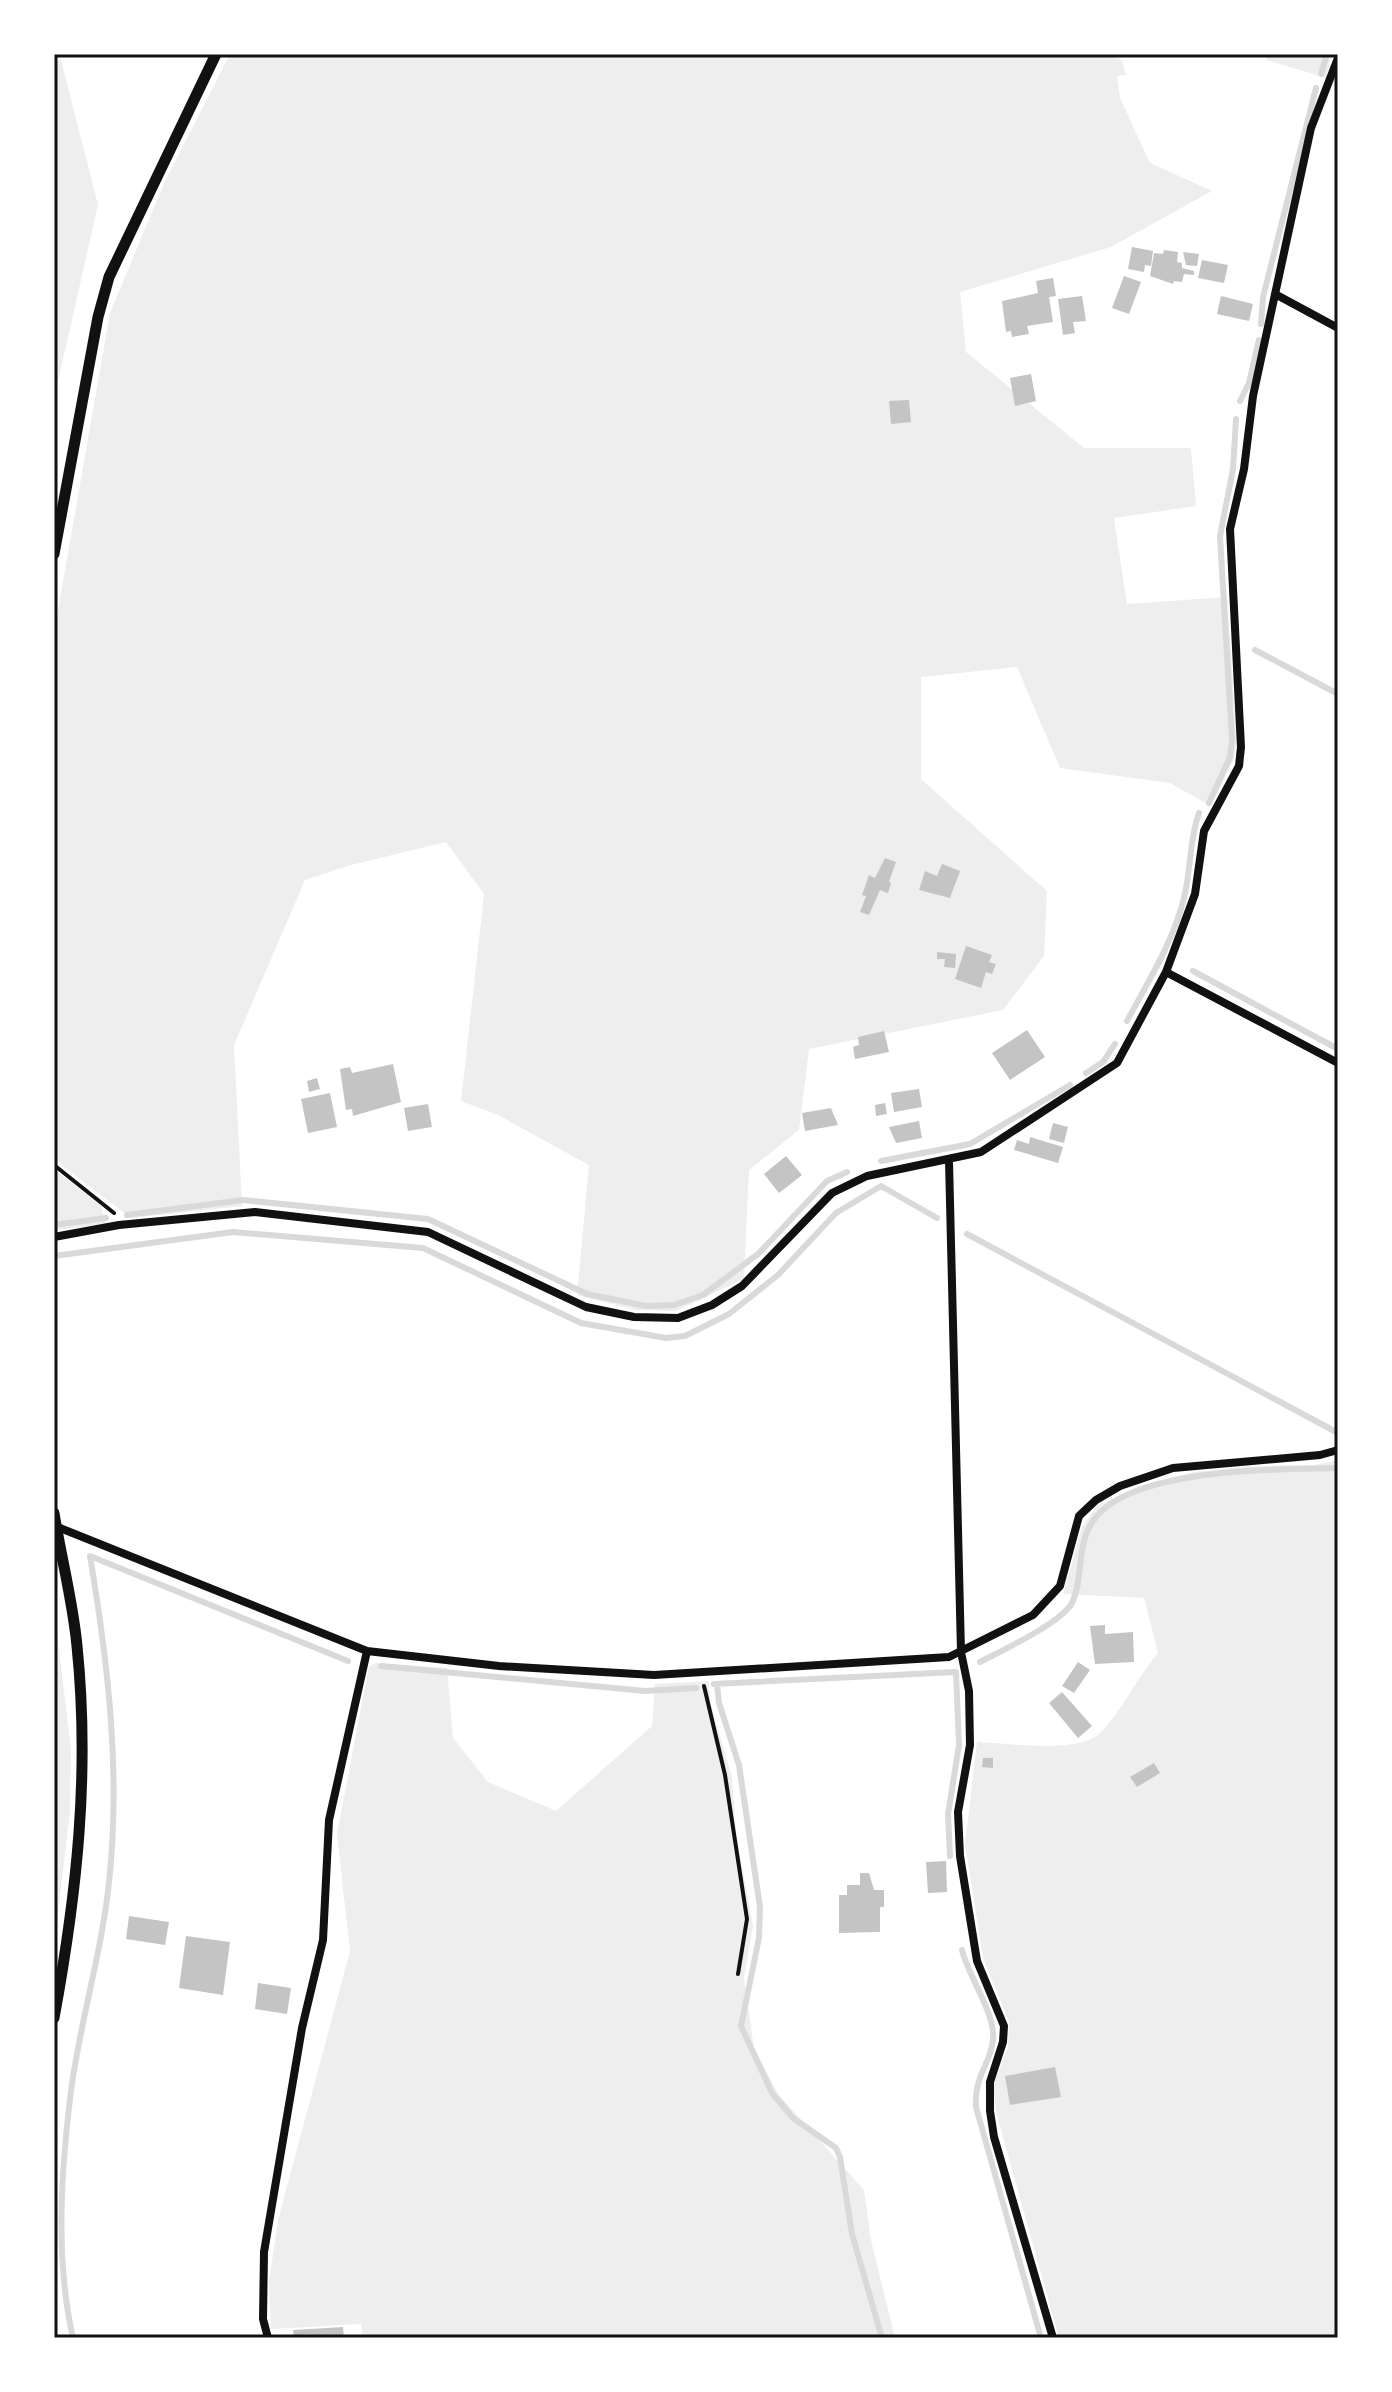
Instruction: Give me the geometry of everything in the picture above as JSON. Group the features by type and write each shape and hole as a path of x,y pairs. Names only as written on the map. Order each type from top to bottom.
{"street":[{"path":"54,554 98,317 109,277 216,54"},
{"path":"54,1237 119,1225 255,1212 428,1232 586,1307 634,1317 678,1318 712,1305 742,1286 832,1193 867,1176 981,1152 1117,1063 1166,972 1195,894 1204,831 1239,766 1241,747 1230,529 1275,294 1311,128 1338,58"},
{"path":"1275,294 1338,328"},
{"path":"1166,972 1338,1063"},
{"path":"949,1161 961,1652 969,1691 970,1745 958,1812 960,1856 977,1961 1004,2026 1003,2042 990,2082 994,2137 1053,2338"},
{"path":"55,1521 367,1651 499,1666 654,1675 949,1657 1033,1615 1060,1586 1079,1516 1096,1500 1120,1486 1173,1468 1320,1455 1338,1450"},
{"path":"54,2018 76,1878 83,1778 77,1645 55,1521"},
{"path":"268,2338 263,2319 264,2252 302,2028 323,1940 329,1820 367,1651"}],"path":[{"path":"54,1165 104,1202 119,1225"},
{"path":"703,1672 708,1714 725,1775 747,1919 743,1959 738,1974"}],"shaded area":[{"path":"230,54 1113,56 1122,60 1126,75 1117,76 1120,98 1150,163 1212,191 1111,247 960,292 966,352 1084,448 1191,448 1196,506 1114,518 1127,604 1227,597 1237,741 1233,761 1211,806 1170,783 1060,768 1017,667 921,677 921,779 1047,891 1044,956 1003,1010 809,1049 799,1130 749,1170 744,1279 676,1311 635,1310 577,1295 589,1165 498,1115 461,1101 484,894 446,842 347,866 305,880 234,1045 242,1206 131,1218 54,1159 54,633 110,313 165,181"},
{"path":"1266,54 1332,54 1326,78 1267,60"},
{"path":"61,60 98,205 54,399 54,61"},
{"path":"54,1169 101,1206 106,1224 54,1230"},
{"path":"1338,1460 1338,2338 1059,2338 996,2112 993,2086 1008,2046 1009,2022 983,1958 965,1844 977,1742 1058,1746 1088,1740 1106,1727 1158,1653 1144,1598 1063,1594 1082,1527 1097,1506 1146,1484 1194,1472 1250,1466 1315,1465"},
{"path":"54,1606 71,1750 70,1812 54,1946"},
{"path":"376,1663 447,1668 453,1738 488,1782 556,1811 652,1726 655,1684 709,1681 710,1702 732,1777 736,1834 753,1926 744,1978 754,2048 778,2094 864,2190 871,2240 895,2338 363,2338 361,2324 271,2329 269,2281 278,2220 350,1951 337,1834 369,1666"}],"building":[{"path":"1132,247 1153,251 1151,266 1145,265 1144,272 1128,269"},
{"path":"1164,250 1178,252 1177,262 1182,263 1182,268 1194,271 1194,275 1184,274 1182,282 1174,281 1173,284 1150,276 1154,253 1163,254"},
{"path":"1183,252 1199,254 1197,266 1186,265"},
{"path":"1202,260 1228,265 1224,283 1198,278"},
{"path":"1124,276 1141,282 1129,314 1112,308"},
{"path":"1053,278 1056,296 1049,297 1053,322 1027,326 1029,334 1012,337 1011,331 1006,332 1002,301 1038,293 1036,281"},
{"path":"1082,296 1086,321 1073,322 1075,333 1063,335 1058,299"},
{"path":"1221,296 1253,304 1249,321 1217,314"},
{"path":"1031,374 1036,401 1015,406 1010,378"},
{"path":"909,400 911,422 891,424 889,401"},
{"path":"885,858 896,862 888,893 880,890 869,915 860,912 869,875 875,878"},
{"path":"942,864 960,871 950,898 919,890 925,871 937,876"},
{"path":"966,946 992,955 989,962 996,964 992,974 986,972 981,988 955,979"},
{"path":"937,952 956,954 955,968 944,967 945,959 937,959"},
{"path":"1027,1030 1045,1057 1010,1080 992,1053"},
{"path":"884,1031 889,1052 855,1059 853,1047 859,1045 858,1037"},
{"path":"393,1064 401,1102 353,1116 352,1109 346,1110 340,1069 350,1067 352,1073"},
{"path":"317,1078 320,1089 309,1092 307,1081"},
{"path":"919,1089 922,1107 894,1112 891,1093"},
{"path":"330,1093 337,1127 308,1133 301,1099"},
{"path":"885,1103 887,1114 876,1116 875,1105"},
{"path":"428,1104 432,1127 408,1131 404,1108"},
{"path":"831,1108 838,1125 805,1131 802,1113"},
{"path":"919,1121 922,1138 896,1143 889,1127"},
{"path":"1053,1123 1068,1127 1064,1143 1049,1139"},
{"path":"1030,1137 1063,1147 1058,1163 1014,1150 1017,1140 1029,1144"},
{"path":"786,1156 802,1175 779,1193 764,1174"},
{"path":"1105,1625 1105,1634 1133,1632 1134,1662 1095,1664 1090,1626"},
{"path":"1078,1662 1090,1670 1074,1693 1062,1686"},
{"path":"1062,1692 1092,1726 1078,1738 1049,1703"},
{"path":"983,1758 993,1758 993,1768 982,1767"},
{"path":"1154,1763 1160,1773 1137,1787 1130,1777"},
{"path":"946,1861 947,1892 928,1893 926,1862"},
{"path":"860,1873 869,1873 874,1890 884,1890 880,1932 839,1933 839,1895 847,1895 847,1885 860,1885"},
{"path":"129,1916 169,1922 165,1945 126,1939"},
{"path":"186,1936 230,1942 223,1995 179,1988"},
{"path":"258,1983 291,1988 287,2014 255,2009"},
{"path":"1055,2067 1061,2097 1010,2105 1005,2076"},
{"path":"343,2327 344,2338 294,2338 293,2330"}],"waterway":[{"path":"1321,74 1327,54"},
{"path":"1261,324 1263,297 1316,88"},
{"path":"1240,401 1249,383 1259,340"},
{"path":"1209,803 1230,757 1232,740 1220,536 1233,469 1236,419"},
{"path":"1255,650 1338,694"},
{"path":"1127,1021 1159,961 1179,914 1199,813"},
{"path":"1193,971 1338,1049"},
{"path":"1086,1073 1103,1062 1115,1044"},
{"path":"881,1161 970,1144 1070,1085"},
{"path":"127,1215 243,1200 428,1219 587,1294 646,1306 674,1305 703,1295 758,1254 827,1181 847,1172"},
{"path":"54,1256 233,1232 423,1248 581,1323 666,1338 685,1336 729,1314 778,1275 836,1213 881,1186 937,1218"},
{"path":"54,1225 106,1218"},
{"path":"967,1234 1338,1433"},
{"path":"980,1662 1030,1636 1066,1611 1078,1584 1086,1535 1107,1506 1134,1492 1204,1475 1338,1468"},
{"path":"90,1556 348,1661"},
{"path":"73,2338 62,2246 65,2152 75,2065 106,1908 114,1800 107,1677 90,1556"},
{"path":"381,1666 645,1691 696,1688"},
{"path":"714,1684 956,1672 959,1745 948,1814 950,1856"},
{"path":"717,1684 719,1703 739,1765 760,1907 759,1938 741,2026 772,2093 793,2118 836,2148 852,2234 882,2338"},
{"path":"962,1950 993,2030 991,2049 977,2087 976,2107 1041,2338"}]}
